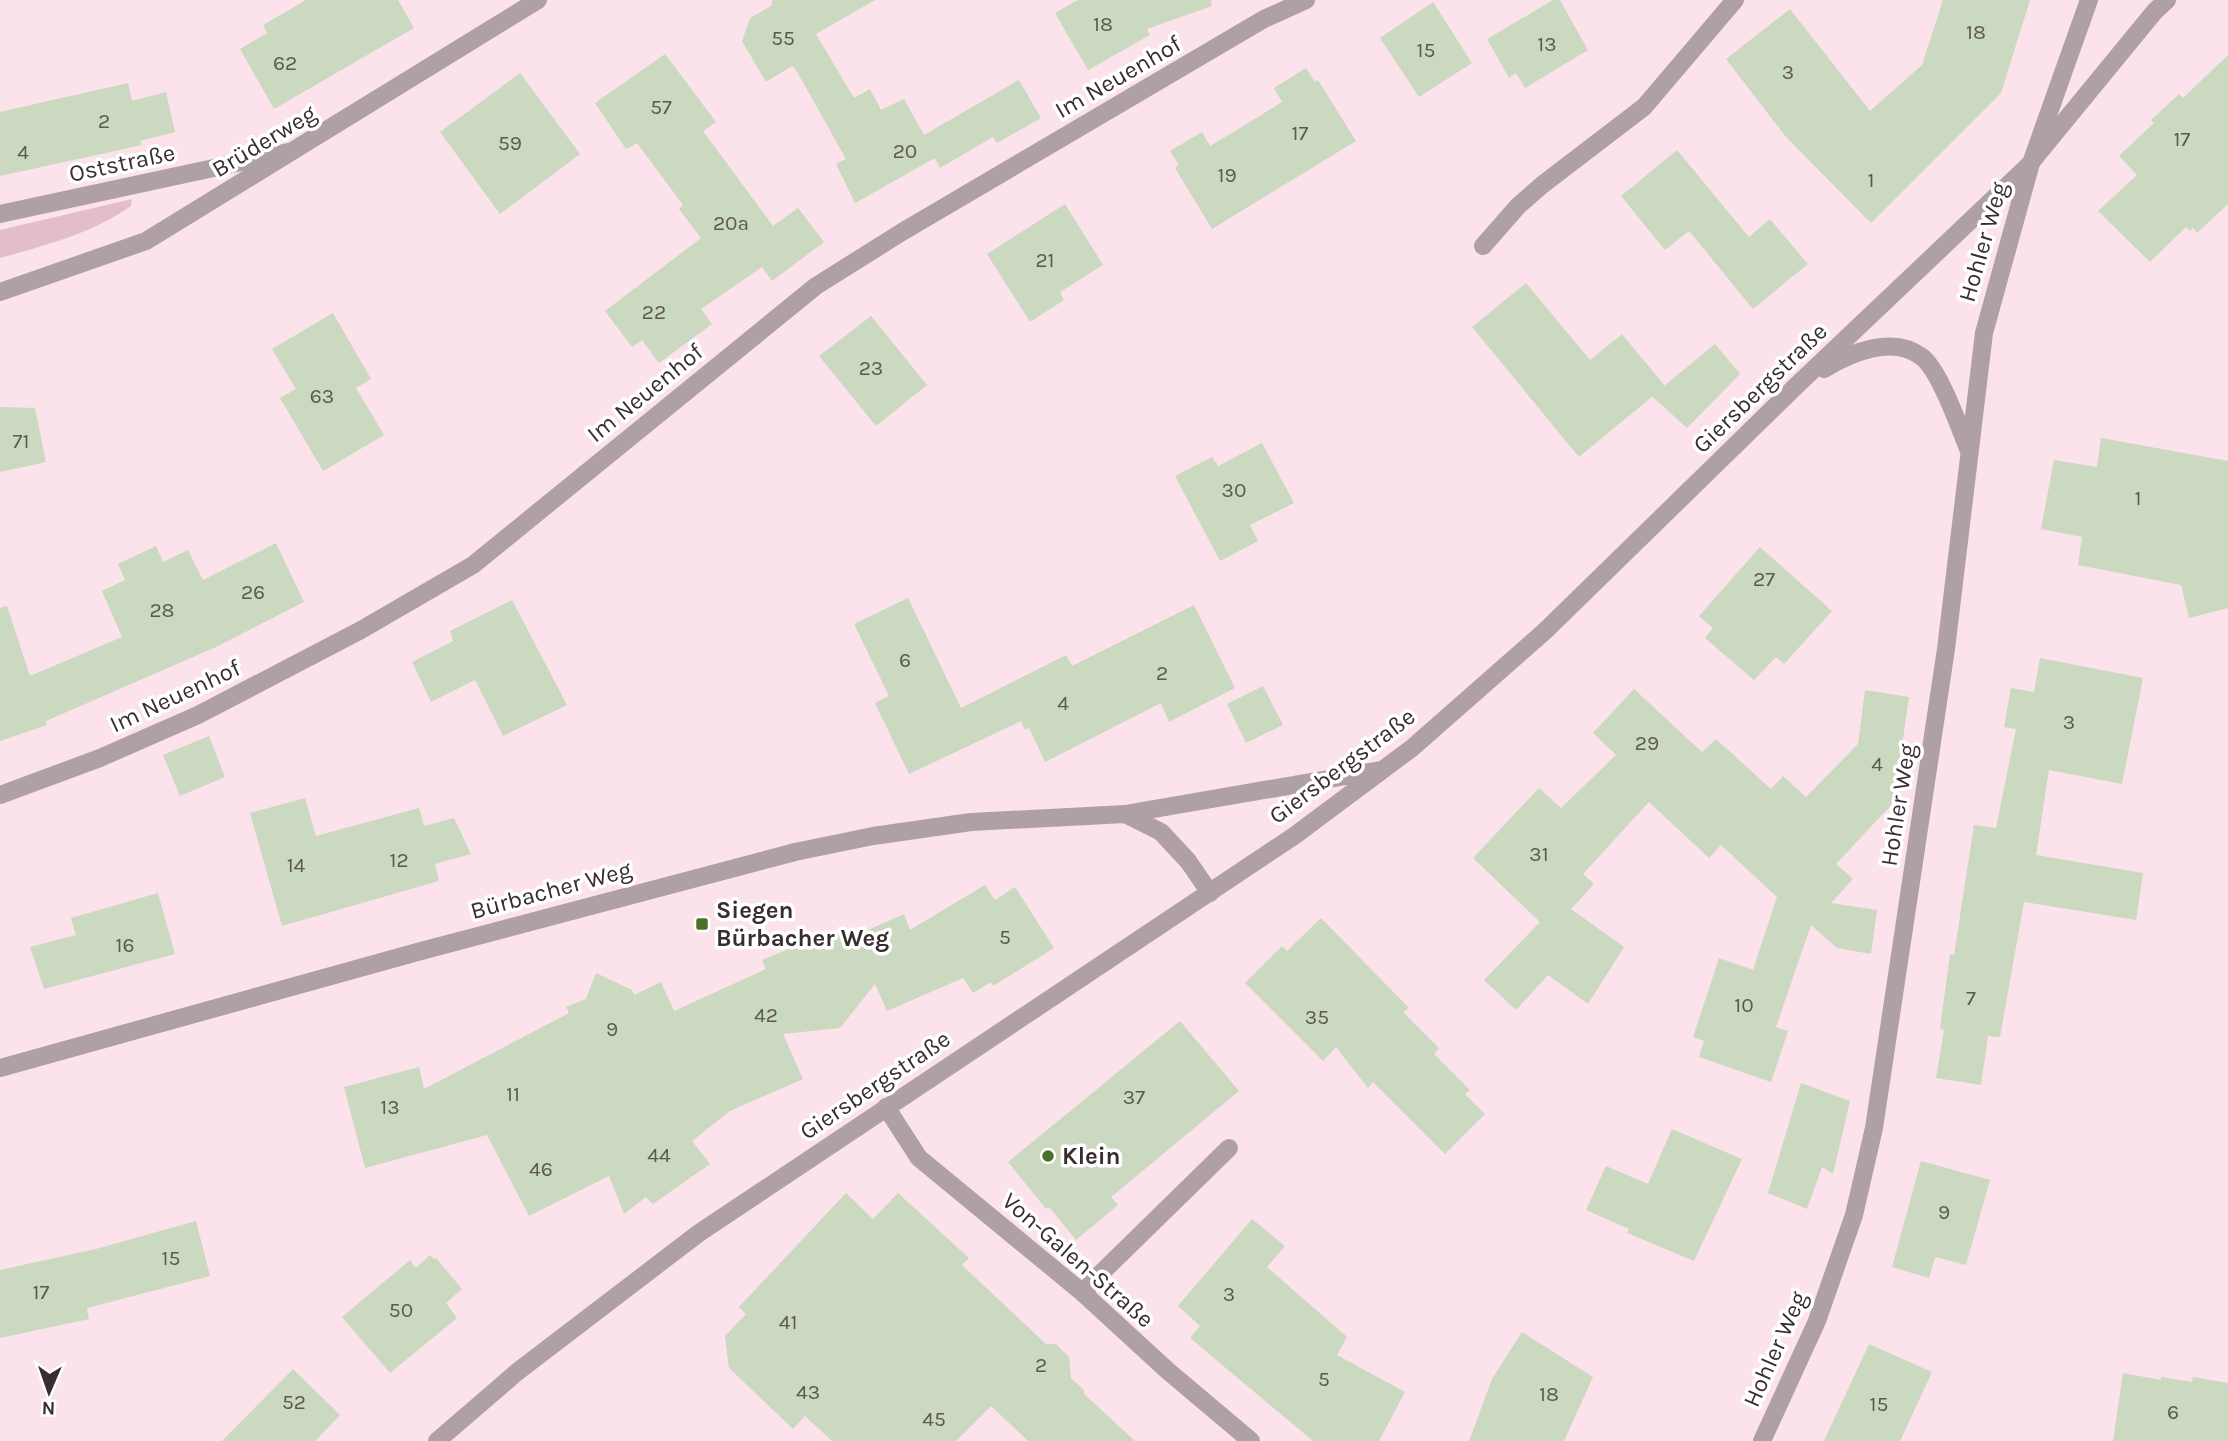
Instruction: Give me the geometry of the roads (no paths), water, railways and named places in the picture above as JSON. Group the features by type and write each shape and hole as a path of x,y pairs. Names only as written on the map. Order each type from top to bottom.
{"street":[{"name":"Brüderweg","path":"0,292 146,241 538,0"},
{"name":"Im Neuenhof","path":"0,795 100,758 198,715 361,629 473,565 816,286 902,232 1264,19 1306,0"},
{"path":"1483,246 1518,206 1542,185 1644,107 1735,0"},
{"name":"Hohler Weg","path":"1762,1441 1817,1321 1854,1215 1874,1128 1946,649 1984,333 2031,163 2089,0"},
{"name":"Giersbergstraße","path":"437,1441 517,1372 678,1248 1294,836 1384,769 1545,631 1794,387 2031,163 2155,11 2167,0"},
{"name":"Oststraße","path":"0,214 295,151"},
{"path":"1794,387 1839,360 1868,349 1891,346 1909,350 1924,359 1943,389 1970,454"},
{"name":"Bürbacher Weg","path":"0,1068 421,951 795,852 873,836 971,822 1125,814 1384,769"},
{"name":"Bürbacher Weg","path":"1125,814 1161,832 1188,861 1210,892"},
{"name":"Von-Galen-Straße","path":"886,1107 919,1158 1083,1293 1168,1371 1251,1441"},
{"path":"1083,1293 1230,1148"}],"place":[{"name":"Siegen Bürbacher Weg","path":"702,924"},
{"name":"Klein","path":"1048,1156"}]}
